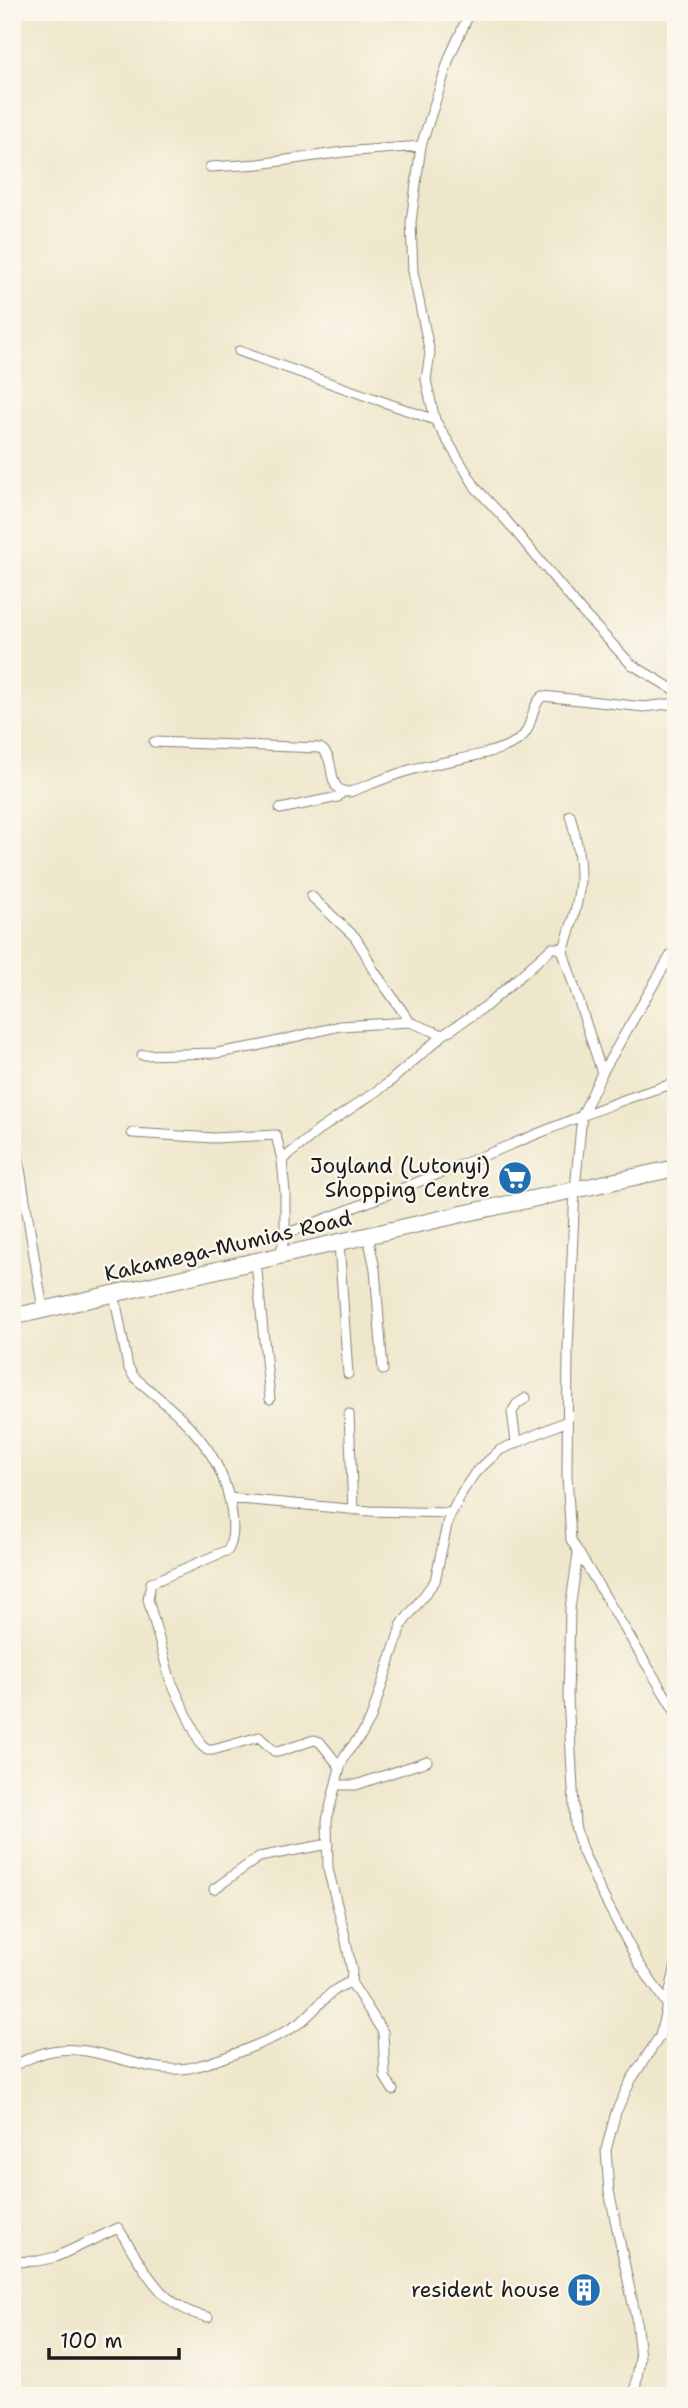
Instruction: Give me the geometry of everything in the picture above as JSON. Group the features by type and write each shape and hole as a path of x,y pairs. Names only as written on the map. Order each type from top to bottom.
{"highway":[{"name":"Kakamega-Mumias Road","path":"12,1317 676,1168"}],"street":[{"path":"470,12 450,56 421,146 411,222 413,272 430,353 426,380 435,420 476,488 583,613 631,664 676,691"},
{"path":"210,167 421,146"},
{"path":"239,351 435,420"},
{"path":"155,742 320,748 327,752 330,758 334,784 342,792 351,792 419,767 509,745 526,734 536,704 543,696 644,707 676,703"},
{"path":"280,809 338,797 342,792"},
{"path":"563,952 578,900 582,874 580,849 570,815"},
{"path":"311,896 355,937 372,968 410,1022"},
{"path":"676,946 602,1073 582,1115 575,1189 567,1421 569,1531 578,1554 676,1713"},
{"path":"282,1160 320,1129 387,1084 443,1035 486,1006 547,950 559,948 563,952 602,1073"},
{"path":"142,1055 217,1054 340,1026 410,1022 443,1035"},
{"path":"285,1234 582,1115 676,1083"},
{"path":"12,1120 43,1310"},
{"path":"132,1133 214,1138 276,1135 285,1192 285,1234 280,1257"},
{"path":"368,1236 376,1279 383,1370"},
{"path":"339,1243 348,1374"},
{"path":"256,1262 270,1399"},
{"path":"114,1293 128,1367 134,1377 196,1431 217,1462 229,1498 233,1529 232,1543 228,1550 161,1578 151,1583 149,1588 148,1599 170,1679 201,1745 213,1751 257,1736 274,1751 282,1752 314,1740 320,1742 340,1767"},
{"path":"516,1442 512,1412 517,1404 526,1398"},
{"path":"349,1414 353,1510"},
{"path":"393,2090 385,2077 383,2032 351,1982 347,1946 328,1869 327,1820 340,1767 371,1718 402,1624 435,1581 451,1513 475,1473 500,1450 567,1421"},
{"path":"229,1498 353,1510 451,1513"},
{"path":"578,1554 570,1609 568,1697 575,1826 582,1850 600,1890 638,1962 668,2006"},
{"path":"337,1785 356,1785 427,1761"},
{"path":"214,1889 259,1857 328,1844"},
{"path":"634,2396 640,2358 636,2318 611,2202 606,2150 615,2112 631,2080 660,2036 676,1965"},
{"path":"12,2066 60,2050 97,2054 166,2068 186,2068 207,2063 282,2034 301,2022 337,1987 351,1982"},
{"path":"12,2262 56,2257 118,2228 158,2290 172,2302 196,2315 208,2317"}],"place":[{"name":"Joyland (Lutonyi) Shopping Centre","path":"515,1178"},
{"name":"resident house","path":"584,2290"}]}
